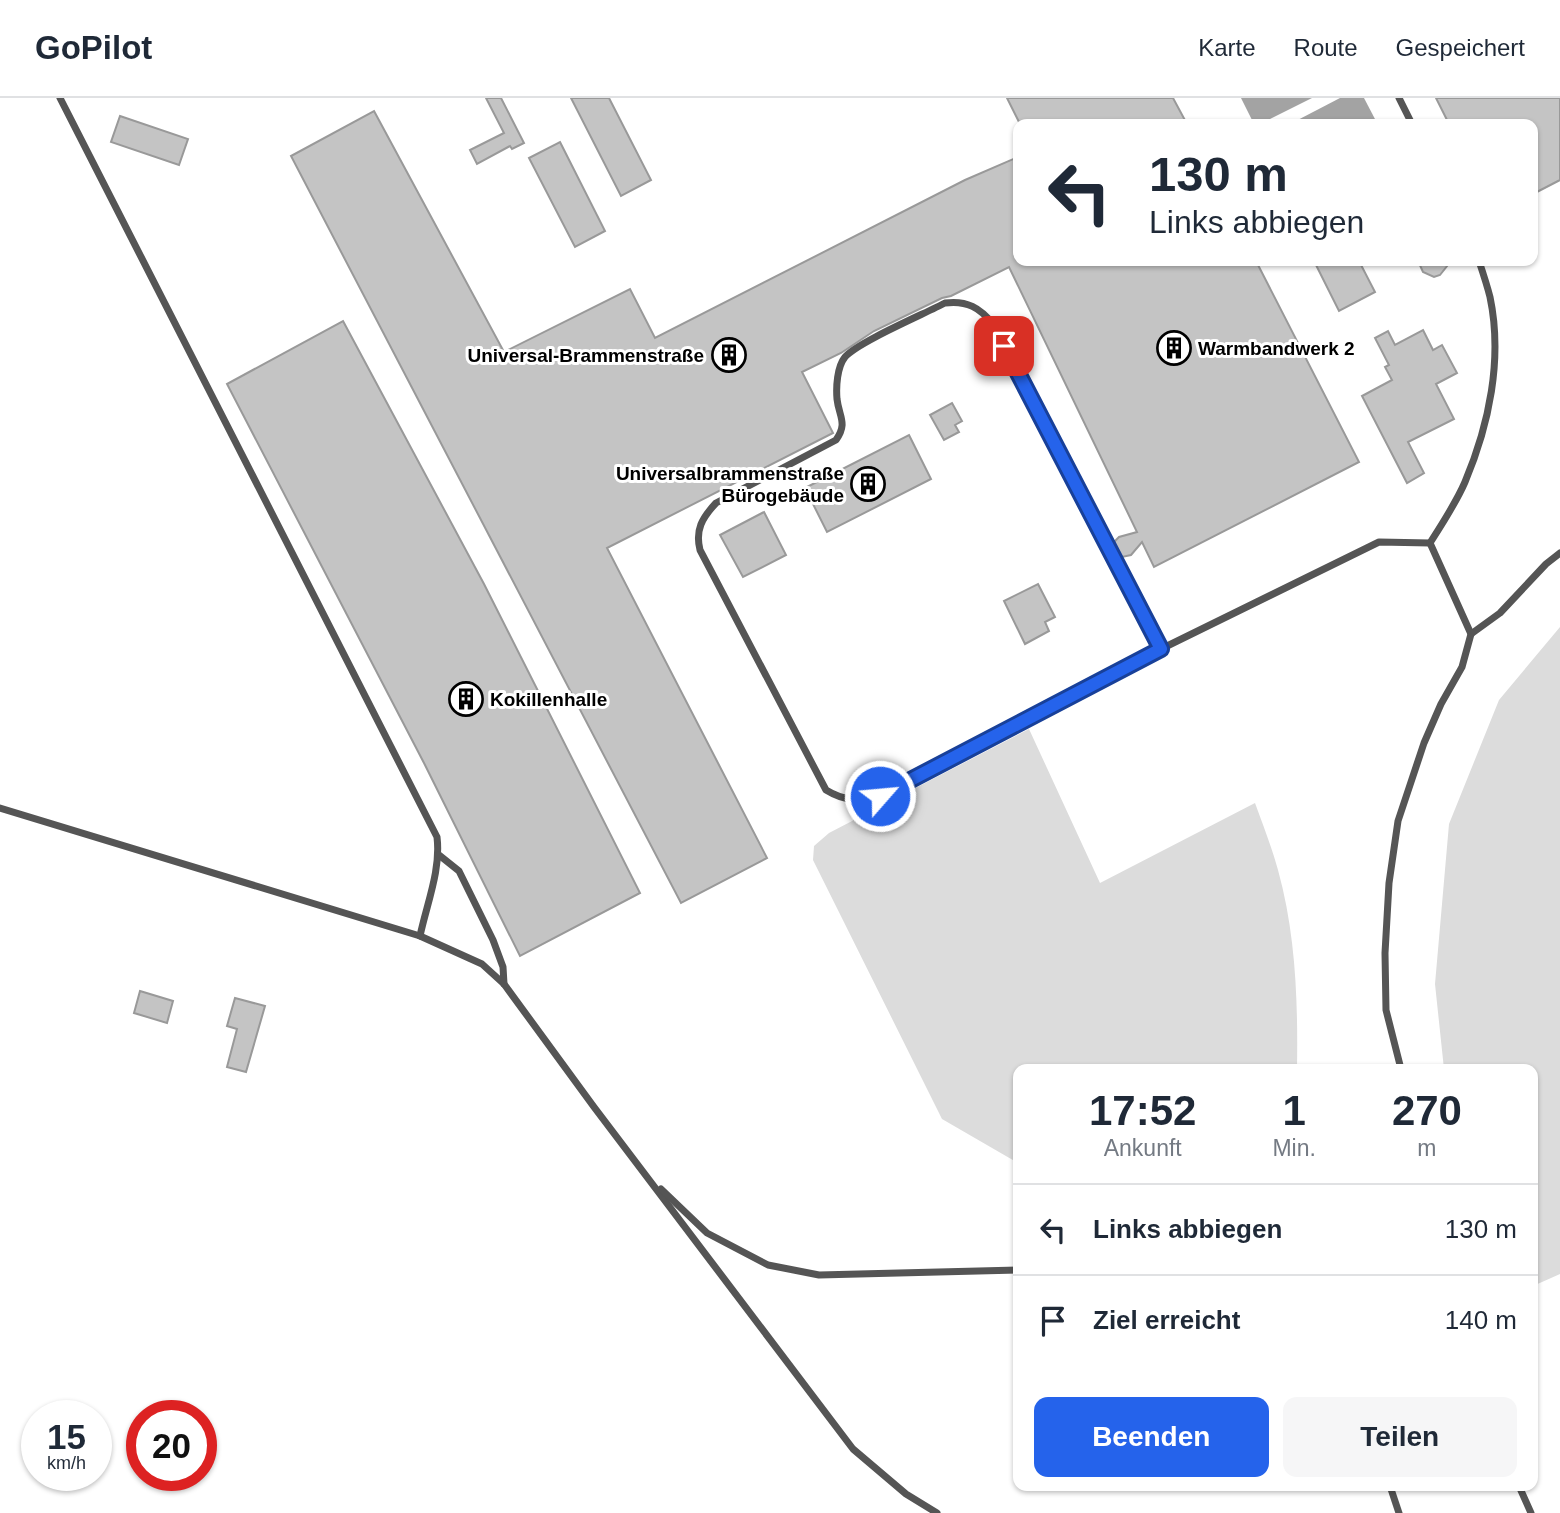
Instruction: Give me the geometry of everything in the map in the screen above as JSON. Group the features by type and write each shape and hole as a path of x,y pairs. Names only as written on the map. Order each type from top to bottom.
{"lane":[{"path":"60,98 437,837 439,855 420,936"},
{"path":"1399,98 1410,119"},
{"path":"1430,543 1465,484 1485,421 1493,380 1494,338 1490,298 1480,266"},
{"path":"1161,649 993,324 982,311 958,301 946,303 868,342 843,359 838,375 837,401 842,416 842,431 836,440 716,503 704,515 699,526 697,538 700,550 826,790 848,800 866,800 880,796 1161,649 1379,542 1430,543"},
{"path":"1430,543 1471,634"},
{"path":"1400,1064 1387,1010 1385,918 1398,821 1414,769 1441,704 1462,667 1471,634 1500,613 1546,564 1560,553"},
{"path":"0,808 420,936 482,964 504,984 853,1449 906,1494 937,1513"},
{"path":"439,855 459,872 493,940 503,967 504,984"},
{"path":"643,1172 707,1233 768,1265 819,1275 1013,1270"},
{"path":"1392,1491 1399,1513"},
{"path":"1521,1491 1531,1513"}],"shaded area":[{"path":"1241,98 1312,98 1270,119 1252,119"},
{"path":"1340,98 1364,98 1375,119 1300,119"},
{"path":"1560,627 1560,1274 1538,1284 1538,1064 1443,1064 1435,984 1449,824 1499,700"},
{"path":"1029,729 1100,883 1255,803 1276,862 1289,919 1296,994 1297,1064 1013,1064 1013,1160 942,1119 813,860 814,846 829,833"}],"building":[{"path":"486,98 501,98 524,143 512,149 510,146 477,164 470,150 504,133"},
{"path":"571,98 609,98 651,180 621,196"},
{"path":"1007,98 1173,98 1184,119 1018,119"},
{"path":"1436,98 1560,98 1560,180 1538,191 1538,119 1446,119"},
{"path":"374,111 504,352 630,289 655,338 965,180 1013,159 1013,266 1259,266 1359,462 1154,567 1142,542 1131,555 1122,557 1114,545 1115,541 1119,537 1137,532 1009,267 874,331 841,353 802,372 833,433 607,548 767,858 681,903 291,156"},
{"path":"120,116 188,139 179,165 111,142"},
{"path":"560,142 605,231 575,247 529,158"},
{"path":"1316,266 1362,266 1375,292 1339,311"},
{"path":"1420,266 1447,266 1440,275 1434,277 1423,272"},
{"name":"Kokillenhalle","path":"343,321 484,584 640,893 520,956 424,763 227,384"},
{"path":"1423,330 1433,350 1442,345 1457,373 1436,384 1454,419 1408,442 1424,473 1407,483 1362,396 1392,380 1385,367 1389,365 1375,338 1388,331 1395,345"},
{"path":"952,403 962,421 955,425 959,432 944,440 930,415"},
{"name":"Universalbrammenstraße Bürogebäude","path":"909,435 931,479 827,532 805,488"},
{"path":"764,512 786,555 743,577 720,535"},
{"path":"1038,584 1055,617 1045,622 1049,631 1025,644 1004,601"},
{"path":"140,991 173,1001 167,1023 134,1013"},
{"path":"235,998 265,1006 246,1072 227,1067 237,1029 227,1026"}],"place":[{"name":"Warmbandwerk 2","path":"1174,348"},
{"name":"Universal-Brammenstraße","path":"729,355"},
{"name":"Universalbrammenstraße Bürogebäude","path":"868,484"},
{"name":"Kokillenhalle","path":"466,699"}],"route":[{"path":"880,796 1161,649 1004,346"}]}
